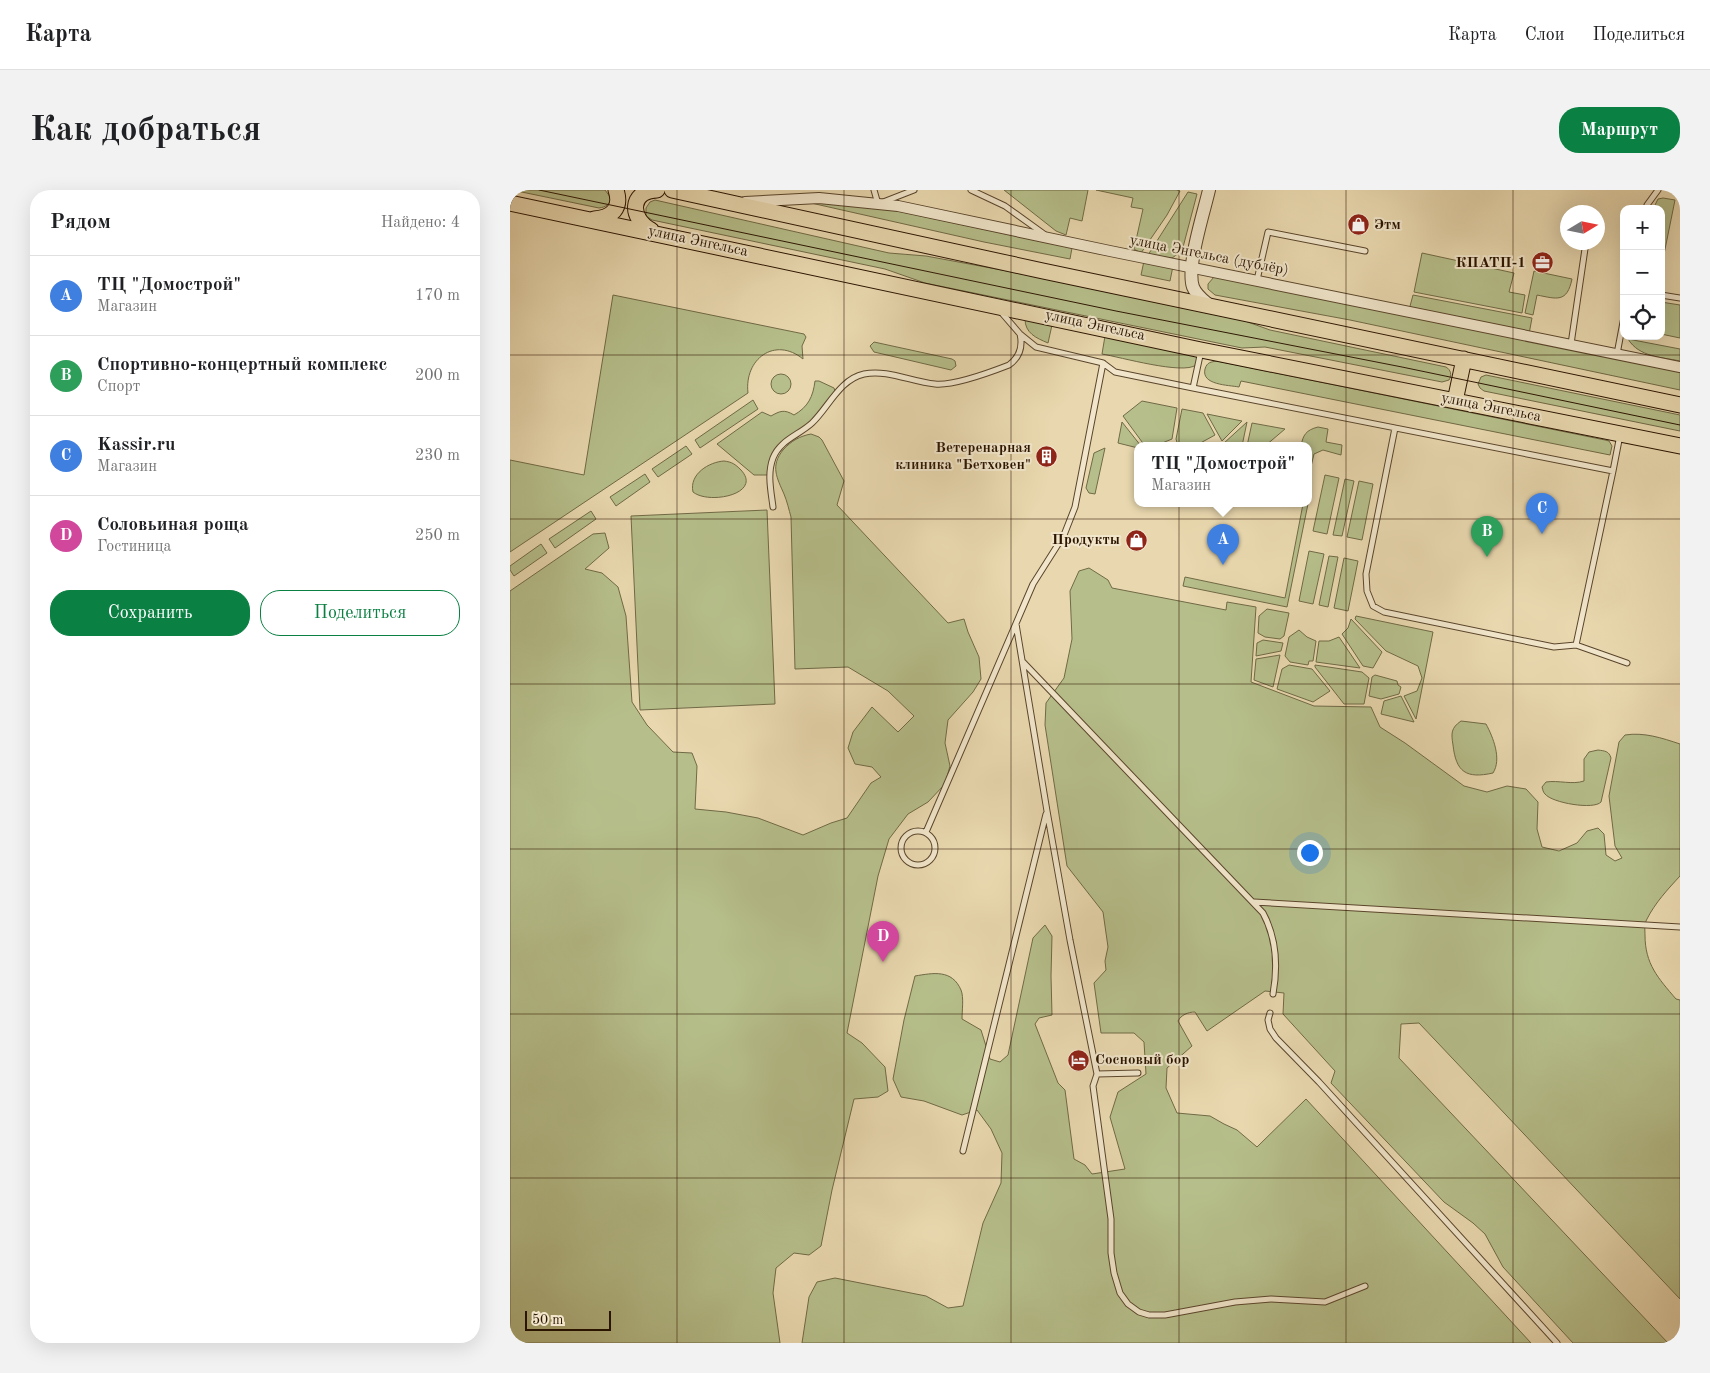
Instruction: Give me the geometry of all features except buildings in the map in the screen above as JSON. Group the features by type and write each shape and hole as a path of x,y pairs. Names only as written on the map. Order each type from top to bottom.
{"main road":[{"path":"580,218 608,217 614,212 618,204 616,190"},
{"path":"657,190 643,194 638,199 637,219 642,225 651,230 670,236"},
{"path":"663,190 729,202 1034,269 1680,405"},
{"name":"улица Энгельса","path":"510,203 1201,350 1680,446"},
{"path":"1455,401 1464,359"}],"street":[{"path":"1208,305 1193,288 1191,267 1209,190"},
{"name":"улица Энгельса (дублёр)","path":"729,202 819,198 898,206 1680,367"}],"lane":[{"path":"874,190 878,204 914,190"},
{"path":"971,190 1005,206 1051,239"},
{"path":"1647,205 1658,190"},
{"path":"1256,280 1268,232 1365,250"},
{"path":"1571,344 1585,250"},
{"path":"1665,296 1680,298"},
{"path":"993,305 1028,342 1045,350 1103,363 1115,372 1613,470"},
{"path":"772,507 769,475 777,450 782,444 812,424 845,385 856,376 875,373 935,384 952,383 1009,365 1015,361 1022,348 1020,334"},
{"path":"1617,354 1620,338"},
{"path":"1193,388 1201,350"},
{"path":"926,832 1033,584 1064,534 1075,507 1103,363"},
{"path":"1395,428 1366,574 1367,591 1373,606 1384,612 1554,647 1576,645 1627,663"},
{"path":"1576,645 1620,434"},
{"path":"1016,624 1070,940 1098,1074 1093,1086 1111,1218 1111,1253 1120,1293 1128,1304 1139,1312 1150,1315 1165,1315 1234,1302 1271,1299 1325,1302 1365,1286"},
{"path":"1023,662 1263,913 1273,936 1276,960 1273,994"},
{"path":"963,1151 1047,811"},
{"path":"916,830 926,832 932,837 936,845 935,854 929,862 914,865 907,861 902,853 903,839 909,833 916,830"},
{"path":"1254,902 1680,927"},
{"path":"1270,1013 1268,1020 1276,1038 1557,1343"},
{"path":"1098,1074 1138,1072"}],"green space":[{"path":"512,190 605,190 611,198 607,205 599,208"},
{"path":"1004,190 1088,190 1082,221 1070,218 1066,235 1056,231"},
{"path":"1096,190 1180,191 1167,215 1141,253 1134,249 1143,209 1131,207 1133,198"},
{"path":"1188,192 1197,194 1182,251 1172,258 1148,255"},
{"path":"1658,199 1675,200 1665,249 1665,205 1655,205"},
{"path":"655,200 889,253 926,256 1007,271 1245,321 1270,330 1446,367 1450,371 1451,376 1449,380 1442,382 1265,347 1242,348 925,283 885,269 652,220 646,216 646,208 650,202"},
{"path":"833,202 884,208 1072,248 1070,259 984,242 811,203"},
{"path":"1422,253 1514,273 1509,292 1525,295 1522,313 1414,292"},
{"path":"1144,261 1173,266 1170,281 1141,275"},
{"path":"1534,271 1572,279 1567,292 1560,298 1537,295 1533,315 1525,313"},
{"path":"1214,277 1680,369 1680,390 1350,320 1215,295 1208,289 1208,284"},
{"path":"613,295 804,334 806,337 802,346 803,359 792,352 782,350 772,351 764,355 756,361 751,370 748,381 748,393 510,552 510,460 584,475"},
{"path":"1413,295 1532,318 1529,334 1409,310"},
{"path":"1665,303 1680,305 1680,338 1665,335"},
{"path":"1025,319 1052,325 1048,343 1035,337 1029,331 1025,324"},
{"path":"1105,336 1195,355 1197,358 1196,365 1189,368 1165,367 1102,354"},
{"path":"1629,340 1680,349 1680,361 1644,353"},
{"path":"874,342 952,359 955,361 956,366 951,370 874,352 870,346"},
{"path":"1217,361 1605,440 1609,441 1612,446 1610,455 1241,381 1239,387 1222,385 1211,381 1205,374 1208,364"},
{"path":"781,374 788,377 791,384 788,391 781,394 774,391 771,384 774,377"},
{"path":"1486,375 1680,415 1680,431 1484,391 1478,384 1481,377"},
{"path":"815,381 834,388 836,394 820,415 777,450 769,475 754,475 717,444 762,412 771,416 782,411 794,415 799,412 809,401"},
{"path":"753,400 758,409 700,448 695,440"},
{"path":"1142,401 1177,408 1172,439 1165,442 1142,442 1123,416"},
{"path":"1182,409 1203,413 1215,435 1202,442 1177,442"},
{"path":"1207,414 1242,421 1222,441"},
{"path":"1122,422 1138,442 1134,442 1134,447 1118,443"},
{"path":"1247,422 1243,442 1225,442"},
{"path":"1252,423 1285,429 1270,442 1248,442"},
{"path":"1318,427 1328,429 1326,442 1342,445 1341,455 1323,450 1314,454 1312,462 1312,442 1302,442 1306,433"},
{"path":"811,434 822,440 844,481 837,505 948,623 964,619 979,657 981,679 973,692 948,720 945,743 950,766 945,784 928,802 908,814 889,839 878,876 847,1033 862,1043 885,1067 888,1091 878,1097 854,1099 832,1190 821,1246 809,1255 794,1253 776,1268 773,1293 780,1343 510,1343 510,591 593,534 605,533 609,548 585,569 602,573 618,587 626,616 632,702 647,725 673,752 692,753 697,766 695,809 758,818 803,835 847,818 871,783 881,777 872,767 855,764 848,748 853,732 872,707 898,732 914,716 888,691 848,667 795,669 791,517 777,477 776,467 779,456 786,447 796,439"},
{"path":"686,446 692,454 658,477 652,469"},
{"path":"1105,448 1095,494 1089,493 1086,488 1094,453"},
{"path":"724,461 737,466 746,478 745,485 740,491 721,497 701,496 693,492 694,480 701,470 712,464"},
{"path":"645,474 650,482 616,506 610,497"},
{"path":"1325,475 1339,478 1327,534 1313,531"},
{"path":"1345,479 1354,481 1342,536 1333,535"},
{"path":"1359,481 1373,484 1362,540 1347,537"},
{"path":"1302,507 1307,507 1287,607 1183,586 1185,577 1285,598"},
{"path":"767,510 775,704 640,710 631,516"},
{"path":"591,511 596,519 555,548 549,539"},
{"path":"541,544 547,553 514,576 510,566"},
{"path":"1309,551 1324,554 1313,604 1299,601"},
{"path":"1329,556 1338,557 1328,607 1319,605"},
{"path":"1344,558 1358,561 1348,611 1334,608"},
{"path":"1089,568 1108,580 1112,588 1226,610 1227,602 1256,607 1251,682 1314,706 1371,707 1380,727 1464,786 1487,792 1507,786 1526,789 1538,802 1537,829 1542,847 1559,851 1577,843 1587,831 1598,828 1604,834 1606,855 1615,861 1622,858 1615,846 1609,796 1619,742 1625,735 1639,734 1680,744 1680,876 1654,907 1646,921 1645,929 1647,954 1650,962 1664,984 1676,999 1680,1000 1680,1299 1419,1023 1401,1024 1399,1058 1668,1343 1573,1343 1503,1267 1485,1234 1444,1202 1331,1083 1335,1071 1283,1014 1284,993 1265,991 1207,1031 1195,1012 1185,1014 1179,1019 1178,1021 1192,1046 1167,1068 1166,1088 1177,1113 1210,1116 1237,1130 1257,1147 1306,1099 1531,1343 802,1343 809,1297 817,1282 835,1278 926,1296 948,1308 963,1306 983,1223 1001,1183 1002,1153 991,1129 977,1110 962,1115 924,1101 901,1097 893,1079 904,1020 915,976 941,974 953,979 957,983 963,1000 962,1019 981,1030 990,1059 1000,1062 1008,1055 1033,938 1045,925 1052,936 1052,1015 1039,1018 1035,1024 1058,1083 1065,1090 1074,1159 1085,1165 1092,1174 1125,1169 1110,1117 1118,1092 1146,1074 1144,1042 1134,1033 1101,1033 1094,983 1106,970 1105,961 1108,947 1103,912 1067,866 1045,725 1046,703 1064,678 1072,639 1070,591 1079,571"},
{"path":"1267,609 1289,613 1284,636 1280,639 1265,637 1258,633 1259,616"},
{"path":"1356,616 1433,632 1416,719 1404,696 1417,691 1422,678 1418,666 1386,651 1355,619"},
{"path":"1351,619 1382,652 1373,668 1363,666 1342,634 1348,628"},
{"path":"1299,630 1307,637 1316,641 1313,661 1309,661 1308,665 1290,662 1285,656 1289,637"},
{"path":"1339,637 1360,668 1316,662 1319,641 1329,641"},
{"path":"1263,640 1283,643 1281,651 1256,656 1257,643"},
{"path":"1280,655 1273,687 1254,680 1256,659"},
{"path":"1289,665 1312,669 1330,691 1313,702 1277,689 1282,669"},
{"path":"1315,665 1362,672 1369,678 1364,704 1344,704"},
{"path":"1375,675 1397,681 1401,687 1399,694 1381,699 1369,696 1372,677"},
{"path":"1401,696 1414,722 1381,714 1384,701"},
{"path":"1461,721 1486,724 1494,742 1497,755 1496,767 1493,773 1484,775 1469,774 1460,767 1454,754 1452,734 1455,726"},
{"path":"1605,751 1611,758 1601,802 1590,805 1564,803 1544,793 1542,787 1546,782 1575,783 1584,781 1584,759 1589,752"}],"tram line":[{"path":"539,190 1116,311 1402,367 1680,425"}],"place":[{"name":"Этм","path":"1358,225"},
{"name":"КПАТП-1","path":"1542,263"},
{"name":"Ветеренарная клиника \"Бетховен\"","path":"1047,457"},
{"name":"Kassir.ru","path":"1542,534"},
{"name":"Продукты","path":"1136,540"},
{"name":"Спортивно-концертный комплекс","path":"1487,557"},
{"name":"ТЦ \"Домострой\"","path":"1223,565"},
{"name":"Соловьиная роща","path":"883,962"},
{"name":"Сосновый бор","path":"1079,1060"}]}
